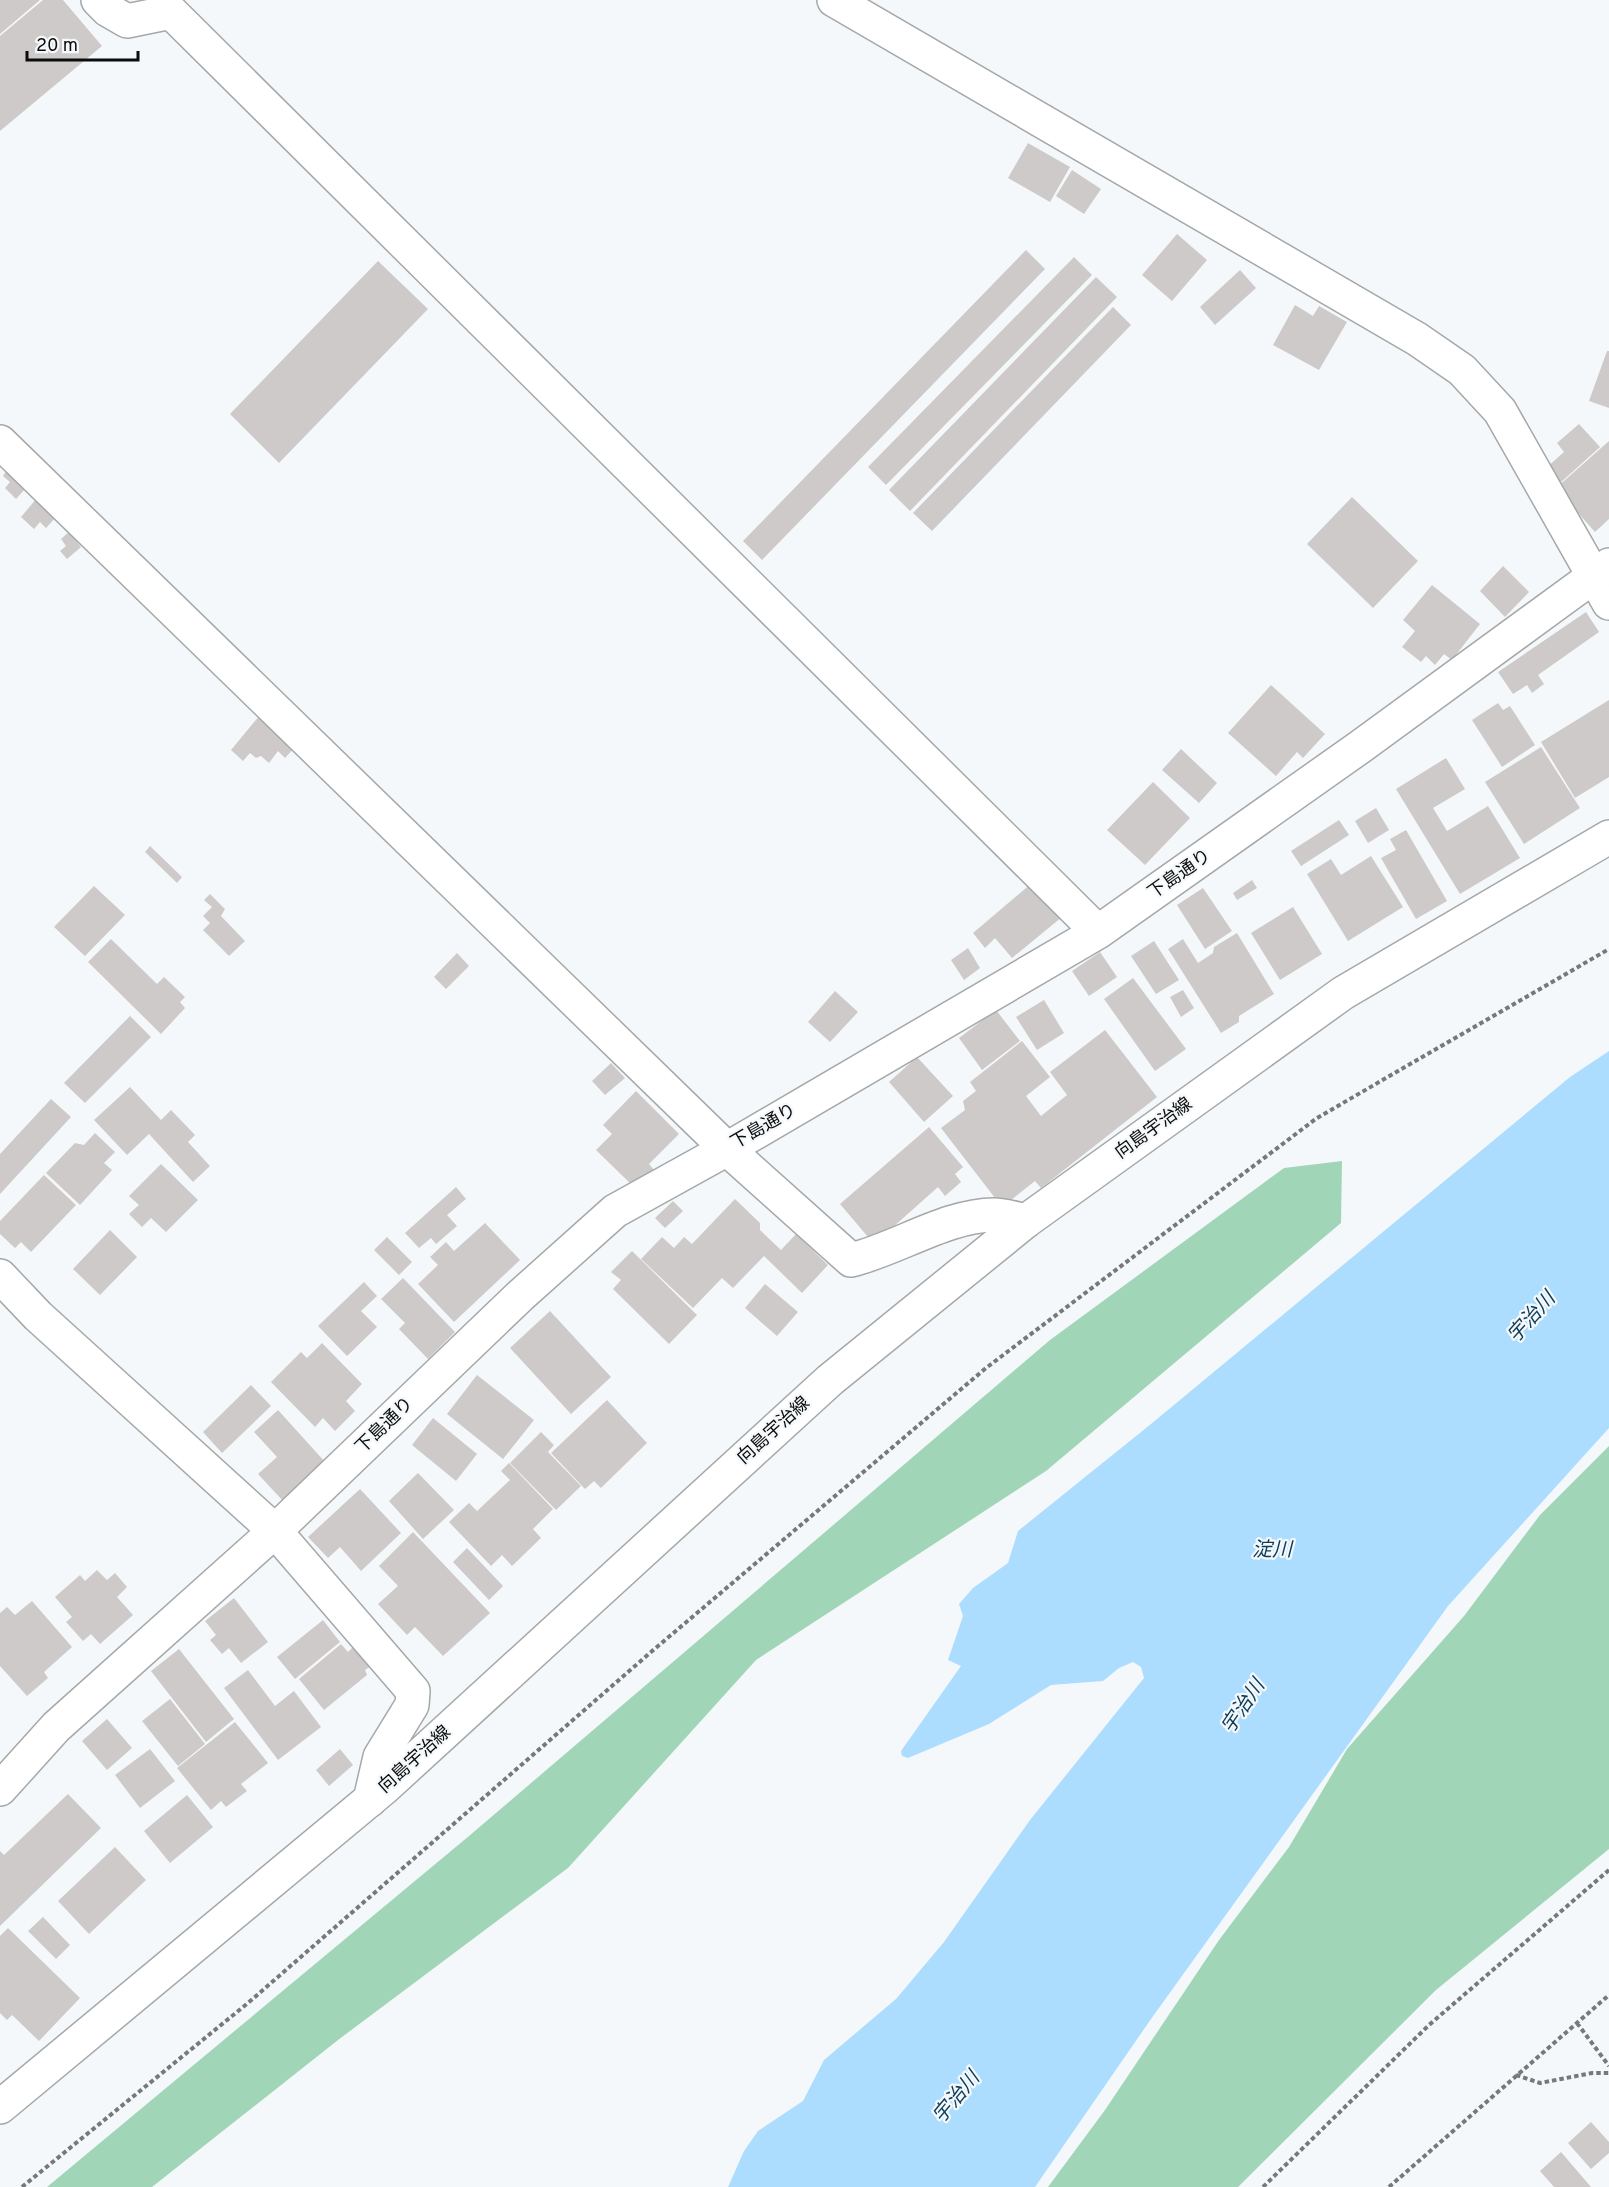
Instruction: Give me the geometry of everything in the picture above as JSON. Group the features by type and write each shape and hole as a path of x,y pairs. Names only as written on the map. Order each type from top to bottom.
{"street":[{"path":"98,0 108,10 128,21 171,12 1098,932"},
{"path":"834,0 1417,339 1462,370 1500,411 1604,582"},
{"path":"0,442 727,1149 851,1260 869,1256 945,1226 983,1215 997,1215 1026,1221"},
{"name":"下島通り","path":"0,1789 56,1727 276,1531 520,1296 615,1211 727,1149 1098,932 1360,747 1604,582"},
{"name":"向島宇治線","path":"0,2107 370,1800 830,1380 1026,1221 1343,993 1609,837"},
{"path":"0,1276 38,1316 276,1531 413,1691 412,1705 380,1757 370,1800"}],"path":[{"path":"21,2187 248,2002 651,1652 986,1368 1317,1118 1609,950"},
{"path":"1263,2187 1429,2025 1609,1870"},
{"path":"1389,2187 1609,1995"},
{"path":"1576,2023 1609,2066"},
{"path":"1516,2075 1540,2083 1592,2073 1609,2073"}],"green space":[{"path":"1342,1161 1341,1223 1046,1471 756,1660 568,1868 338,2040 152,2187 47,2187 469,1836 1050,1340 1284,1168"},
{"path":"1609,1446 1609,1849 1436,1990 1238,2187 1048,2187 1105,2110 1219,1940 1289,1847 1347,1749 1464,1616 1540,1515"}],"water":[{"name":"淀川","path":"1609,1051 1609,1428 1448,1606 1151,2019 1035,2187 728,2187 744,2151 758,2131 803,2101 824,2060 896,1999 944,1942 1030,1820 1144,1678 1141,1667 1133,1662 1119,1668 1103,1681 1051,1685 989,1724 908,1758 902,1756 901,1751 961,1666 948,1660 963,1616 959,1604 973,1588 1008,1563 1018,1531 1151,1424 1570,1077"}],"building":[{"path":"0,0 40,0 0,34"},
{"path":"43,0 63,0 102,46 0,131 0,36"},
{"path":"1028,143 1070,167 1050,202 1008,178"},
{"path":"1072,170 1101,189 1084,214 1056,196"},
{"path":"1177,234 1207,260 1172,301 1142,275"},
{"path":"1026,250 1045,269 762,560 743,541"},
{"path":"1074,257 1092,275 886,485 868,467"},
{"path":"378,261 428,309 279,463 230,414"},
{"path":"1240,270 1256,288 1215,325 1200,307"},
{"path":"1096,277 1117,297 910,511 889,490"},
{"path":"1295,305 1313,316 1319,306 1347,322 1319,370 1273,345"},
{"path":"1113,307 1131,325 932,531 913,513"},
{"path":"1607,351 1609,351 1609,408 1589,401"},
{"path":"1579,424 1600,447 1559,484 1546,468 1564,452 1557,443"},
{"path":"1609,441 1609,519 1595,532 1556,488"},
{"path":"6,471 26,488 16,499 5,488 10,482 3,476"},
{"path":"1352,497 1418,561 1373,608 1307,544"},
{"path":"37,498 57,516 46,528 40,522 34,529 21,517"},
{"path":"72,529 75,534 72,536 81,547 67,559 60,551 66,546 61,539"},
{"path":"1503,566 1529,592 1505,617 1480,591"},
{"path":"1432,585 1480,624 1452,660 1444,654 1435,665 1426,656 1421,662 1402,647 1415,631 1403,620"},
{"path":"1586,612 1599,632 1538,675 1544,684 1532,693 1527,685 1513,694 1498,672"},
{"path":"1271,685 1325,734 1303,758 1297,752 1276,776 1228,733"},
{"path":"1609,700 1609,777 1575,798 1541,742"},
{"path":"1498,703 1503,710 1510,706 1535,745 1502,767 1472,720"},
{"path":"260,715 296,746 285,758 278,751 269,763 261,756 256,758 250,753 243,761 231,750"},
{"path":"1541,747 1580,808 1524,844 1485,782"},
{"path":"1181,749 1217,783 1199,803 1162,770"},
{"path":"1446,758 1465,789 1433,808 1447,831 1488,806 1520,858 1460,894 1396,789"},
{"path":"1153,782 1190,818 1145,865 1107,830"},
{"path":"1376,808 1389,830 1368,843 1355,821"},
{"path":"1339,820 1349,835 1301,866 1291,851"},
{"path":"1406,830 1447,901 1416,919 1381,858 1396,850 1390,839"},
{"path":"150,846 182,877 177,883 145,852"},
{"path":"1371,856 1403,907 1348,941 1307,874 1331,859 1341,875"},
{"path":"1252,880 1257,888 1237,900 1233,893"},
{"path":"1033,882 1062,917 1012,958 995,938 985,948 973,933"},
{"path":"94,886 125,915 85,956 54,927"},
{"path":"1203,888 1232,931 1205,949 1177,905"},
{"path":"210,894 225,909 221,916 245,941 229,956 203,930 210,923 203,916 212,907 204,900"},
{"path":"1293,907 1322,954 1280,980 1251,933"},
{"path":"1237,933 1274,994 1239,1016 1239,1022 1221,1033 1168,949 1183,939 1198,963 1213,953 1214,947"},
{"path":"111,939 157,984 164,977 185,997 180,1002 185,1008 161,1034 88,962"},
{"path":"1154,941 1179,980 1156,994 1131,956"},
{"path":"968,948 980,968 964,980 951,960"},
{"path":"1100,952 1117,977 1089,996 1072,971"},
{"path":"457,953 469,966 446,989 434,977"},
{"path":"1133,978 1186,1049 1155,1071 1104,999"},
{"path":"1183,990 1194,1008 1181,1017 1170,997"},
{"path":"835,991 858,1012 830,1042 808,1022"},
{"path":"1044,1000 1064,1033 1037,1050 1016,1017"},
{"path":"996,1010 1020,1041 982,1070 959,1038"},
{"path":"130,1016 151,1037 85,1103 64,1083"},
{"path":"1105,1030 1157,1097 1041,1188 1035,1181 1002,1207 941,1128 965,1110 963,1101 976,1091 970,1082 1022,1041 1050,1077 1026,1096 1041,1116 1067,1095 1050,1072"},
{"path":"917,1057 953,1096 924,1122 889,1082"},
{"path":"611,1063 625,1078 605,1095 592,1081"},
{"path":"130,1087 161,1120 171,1110 195,1135 188,1142 210,1166 193,1182 149,1134 127,1155 94,1120"},
{"path":"636,1091 679,1134 649,1164 654,1170 636,1189 596,1150 612,1134 603,1125"},
{"path":"51,1099 71,1117 0,1194 0,1154"},
{"path":"929,1127 963,1167 955,1174 961,1182 945,1196 938,1187 874,1244 840,1204"},
{"path":"95,1133 115,1152 104,1163 112,1170 80,1205 46,1173 75,1143 84,1145"},
{"path":"161,1164 198,1200 166,1232 151,1218 142,1227 129,1214 139,1205 129,1196"},
{"path":"44,1175 76,1205 31,1252 21,1242 15,1248 0,1234 0,1221"},
{"path":"456,1187 466,1199 447,1215 457,1226 436,1244 431,1238 419,1248 405,1233"},
{"path":"735,1199 760,1223 760,1230 781,1250 796,1234 828,1265 802,1293 764,1256 733,1288 722,1278 693,1308 641,1259 662,1237 674,1248 684,1237 692,1244"},
{"path":"673,1201 683,1211 665,1228 655,1218"},
{"path":"485,1223 520,1260 454,1322 418,1284 438,1265 430,1257 446,1242 454,1251"},
{"path":"110,1230 137,1257 100,1295 73,1269"},
{"path":"387,1237 412,1262 399,1275 374,1250"},
{"path":"632,1251 697,1315 669,1344 613,1289 621,1280 611,1272"},
{"path":"403,1278 455,1332 428,1359 399,1329 405,1323 381,1299"},
{"path":"364,1282 377,1296 361,1311 377,1327 347,1356 318,1326"},
{"path":"765,1284 798,1312 777,1336 745,1308"},
{"path":"550,1311 611,1377 571,1414 510,1348"},
{"path":"322,1343 362,1384 346,1401 355,1411 335,1431 323,1418 315,1427 271,1382 301,1352 307,1358"},
{"path":"477,1375 534,1420 503,1459 447,1414"},
{"path":"251,1385 271,1406 222,1453 203,1432"},
{"path":"607,1400 647,1443 601,1488 594,1481 585,1489 551,1453"},
{"path":"278,1410 326,1463 284,1502 258,1474 277,1457 254,1432"},
{"path":"433,1418 477,1454 456,1481 412,1445"},
{"path":"541,1432 554,1445 548,1452 581,1486 556,1510 510,1463"},
{"path":"509,1463 553,1509 533,1529 541,1538 512,1566 502,1555 491,1566 449,1522 469,1503 477,1511 510,1480 501,1471"},
{"path":"418,1473 454,1510 423,1539 389,1501"},
{"path":"360,1489 401,1533 361,1571 340,1547 328,1558 308,1537"},
{"path":"413,1532 490,1613 443,1656 415,1627 407,1635 378,1604 398,1586 379,1566"},
{"path":"467,1548 503,1586 489,1600 453,1562"},
{"path":"97,1570 107,1580 115,1573 127,1587 117,1597 133,1615 100,1644 91,1634 83,1641 66,1622 72,1617 55,1597 80,1575 85,1581"},
{"path":"234,1598 268,1642 241,1663 229,1648 222,1654 210,1640 216,1635 205,1621"},
{"path":"32,1601 72,1647 44,1672 48,1678 27,1696 0,1666 0,1613 7,1607 15,1615"},
{"path":"323,1620 340,1642 295,1679 277,1657"},
{"path":"341,1644 348,1652 354,1646 371,1666 365,1670 367,1675 324,1710 299,1679"},
{"path":"179,1649 234,1719 206,1742 151,1671"},
{"path":"248,1670 275,1706 294,1691 321,1727 278,1760 224,1688"},
{"path":"170,1699 205,1744 178,1766 142,1721"},
{"path":"107,1719 132,1748 107,1770 82,1741"},
{"path":"235,1722 268,1763 241,1784 247,1791 226,1807 221,1801 211,1810 177,1768"},
{"path":"150,1749 175,1781 140,1808 115,1775"},
{"path":"340,1749 353,1765 329,1786 316,1770"},
{"path":"68,1794 101,1828 0,1926 0,1851 4,1855"},
{"path":"187,1795 213,1827 170,1863 144,1831"},
{"path":"115,1847 146,1880 89,1934 58,1901"},
{"path":"43,1917 70,1945 56,1959 28,1931"},
{"path":"8,1928 80,1998 39,2041 12,2015 7,2020 0,2013 0,1936"},
{"path":"1591,2122 1609,2142 1609,2153 1591,2169 1568,2143"},
{"path":"1561,2152 1591,2187 1554,2187 1540,2171"}],"water label":[{"name":"宇治川","path":"1532,1318"},
{"name":"宇治川","path":"1244,1707"},
{"name":"宇治川","path":"957,2098"}]}
